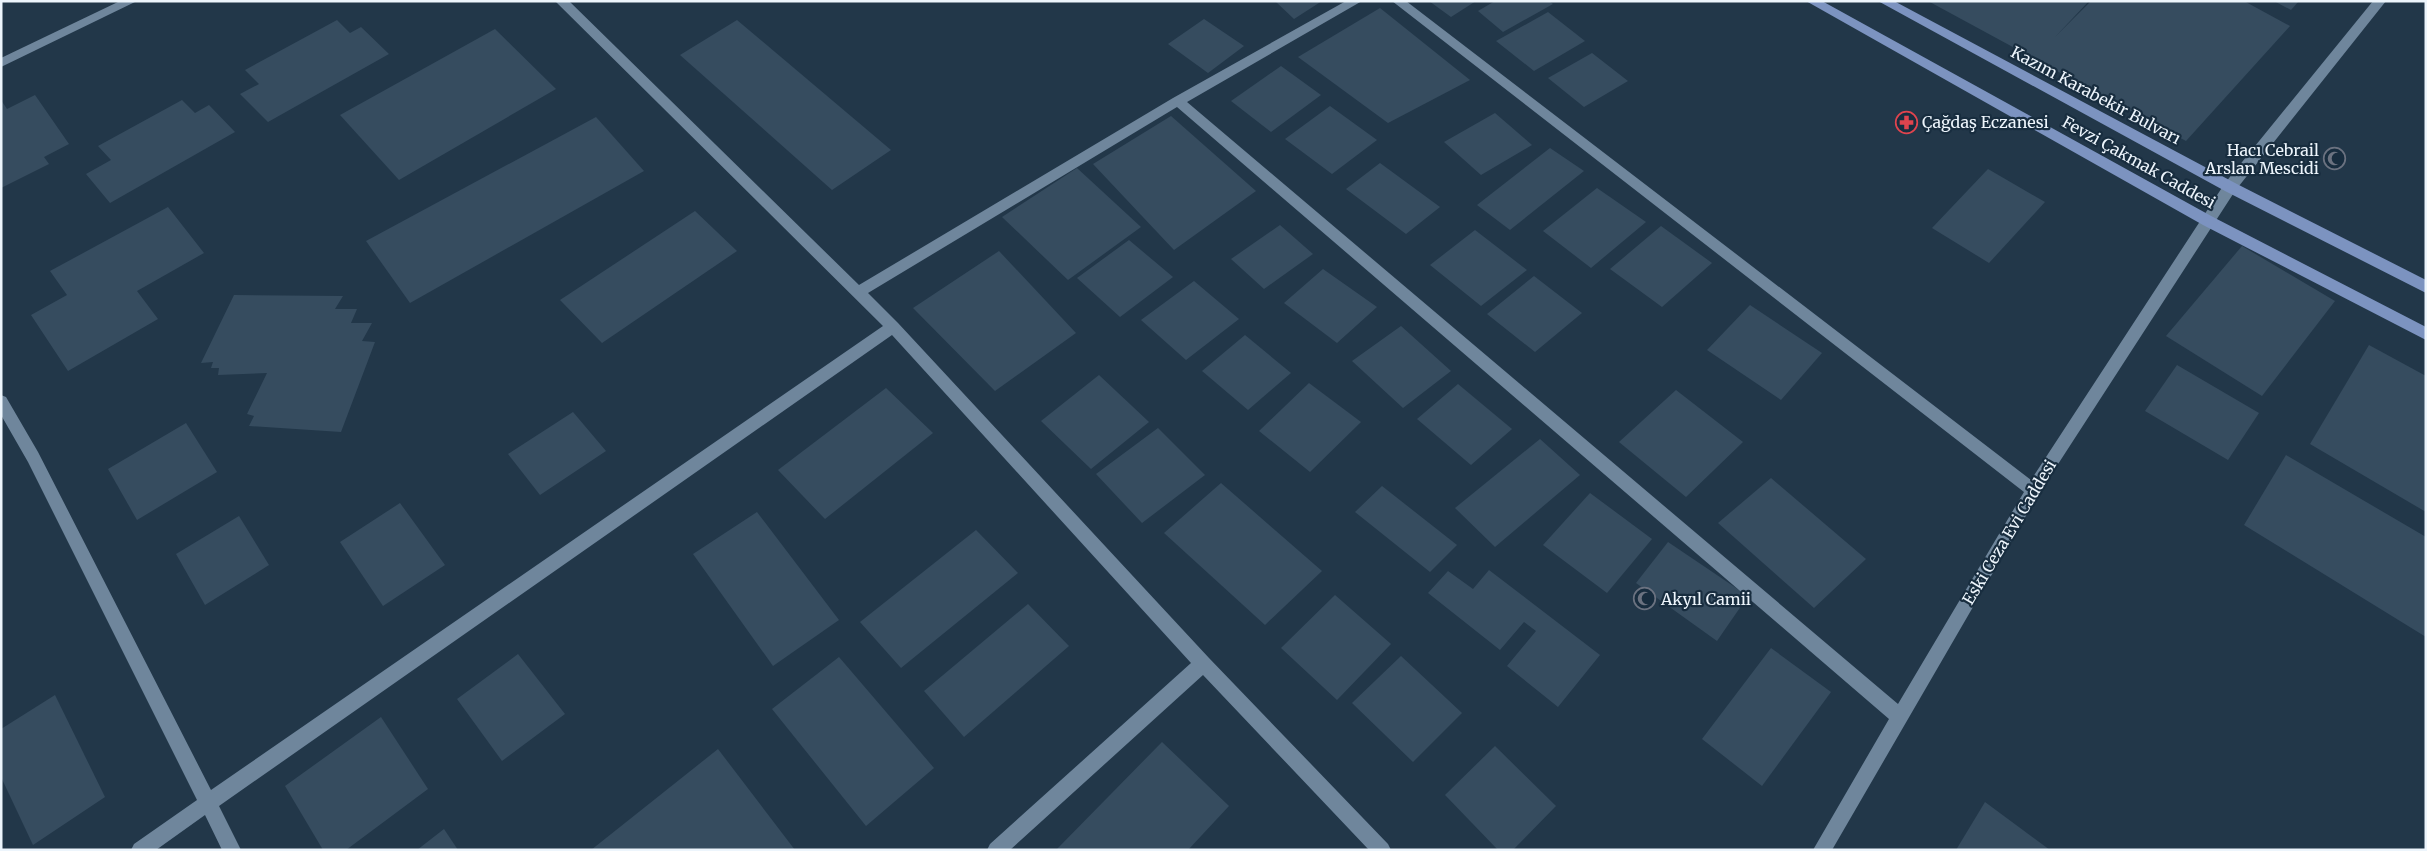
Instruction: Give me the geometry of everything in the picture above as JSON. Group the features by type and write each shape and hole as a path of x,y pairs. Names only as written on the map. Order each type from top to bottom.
{"main road":[{"name":"Fevzi Çakmak Caddesi","path":"1812,1 2208,221 2426,334"},
{"name":"Kazım Karabekir Bulvarı","path":"1884,1 2230,187 2426,288"}],"street":[{"path":"101,1 109,12"},
{"path":"1,64 131,1"},
{"path":"561,1 893,327 1203,664 1382,850"},
{"path":"858,292 1178,101 1356,1"},
{"path":"1398,1 2033,490"},
{"path":"2230,187 2380,1"},
{"path":"1178,101 1899,716"},
{"name":"Eski Ceza Evi Caddesi","path":"1822,850 2033,490 2230,187"},
{"path":"140,850 893,327"},
{"path":"1,401 33,457 210,803 232,850"},
{"path":"996,850 1203,664"}],"building":[{"path":"1275,1 1322,1 1294,19"},
{"path":"1429,1 1476,1 1451,17"},
{"path":"1495,1 1549,1 1553,4 1503,32 1478,11"},
{"path":"1928,1 2089,1 2055,37 2091,1 2244,1 2290,26 2186,141"},
{"path":"2274,1 2299,1 2291,10"},
{"path":"1380,8 1470,80 1388,123 1298,57"},
{"path":"1548,12 1585,41 1534,71 1496,41"},
{"path":"1204,19 1244,46 1208,73 1168,44"},
{"path":"337,20 350,33 361,27 389,54 268,122 240,94 259,84 245,70"},
{"path":"737,20 891,150 832,190 680,55"},
{"path":"495,29 556,89 399,180 340,115"},
{"path":"1592,53 1628,81 1584,107 1548,78"},
{"path":"1281,66 1321,95 1271,132 1231,101"},
{"path":"35,95 69,144 44,157 49,164 1,188 1,100 7,109"},
{"path":"182,100 195,113 209,105 235,132 110,203 86,174 111,160 98,146"},
{"path":"1330,106 1377,140 1332,174 1285,139"},
{"path":"1495,113 1532,145 1481,175 1444,142"},
{"path":"1171,116 1256,191 1174,250 1093,164"},
{"path":"596,117 644,171 410,303 366,241"},
{"path":"1550,148 1584,171 1510,230 1477,205"},
{"path":"1380,163 1440,207 1406,234 1346,189"},
{"path":"1077,168 1141,227 1068,280 1002,217"},
{"path":"1988,169 2045,202 1989,263 1932,228"},
{"path":"1597,188 1646,222 1591,268 1543,231"},
{"path":"168,207 204,253 137,291 158,319 68,371 31,315 67,295 50,271"},
{"path":"695,211 737,251 602,343 560,300"},
{"path":"1280,225 1313,254 1264,289 1231,259"},
{"path":"1661,226 1712,263 1662,307 1610,269"},
{"path":"1475,230 1527,270 1481,306 1430,265"},
{"path":"1129,240 1173,277 1120,317 1077,278"},
{"path":"2242,246 2335,301 2262,396 2166,336"},
{"path":"999,251 1076,333 995,391 913,308"},
{"path":"1323,269 1377,307 1337,343 1284,303"},
{"path":"1534,276 1582,313 1535,352 1487,314"},
{"path":"1194,281 1239,319 1186,360 1141,320"},
{"path":"234,295 343,296 335,309 357,309 351,323 372,323 362,341 375,342 341,432 249,426 254,416 247,414 267,373 218,375 219,368 211,368 213,362 201,363"},
{"path":"1750,305 1822,353 1781,400 1707,350"},
{"path":"1401,326 1451,371 1403,408 1352,361"},
{"path":"1245,335 1291,373 1248,410 1202,371"},
{"path":"2369,345 2426,376 2426,512 2310,444"},
{"path":"2177,365 2259,413 2228,460 2145,411"},
{"path":"1099,375 1149,422 1091,469 1041,421"},
{"path":"1309,383 1361,422 1310,472 1259,431"},
{"path":"1458,384 1512,429 1471,465 1417,419"},
{"path":"886,388 933,433 825,519 778,470"},
{"path":"1676,390 1743,442 1686,497 1619,442"},
{"path":"573,412 606,451 540,495 508,454"},
{"path":"186,423 217,472 137,520 108,469"},
{"path":"1158,428 1205,475 1142,523 1096,474"},
{"path":"1540,439 1580,475 1495,547 1455,508"},
{"path":"2286,455 2426,537 2426,637 2244,525"},
{"path":"1771,478 1866,559 1814,608 1718,523"},
{"path":"1221,483 1322,571 1265,625 1164,533"},
{"path":"1382,486 1457,545 1430,572 1355,512"},
{"path":"1590,493 1652,539 1607,593 1543,545"},
{"path":"400,503 445,565 383,606 340,542"},
{"path":"757,512 839,620 773,666 693,554"},
{"path":"239,516 269,565 205,605 176,554"},
{"path":"976,530 1018,573 901,668 860,622"},
{"path":"1668,542 1748,596 1717,641 1636,583"},
{"path":"1489,570 1600,655 1558,707 1507,666 1536,631 1524,622 1500,650 1428,593 1448,571 1473,589"},
{"path":"1335,595 1391,644 1337,700 1281,648"},
{"path":"1028,604 1069,646 964,737 924,691"},
{"path":"1771,648 1831,692 1762,786 1702,739"},
{"path":"518,654 565,714 502,761 457,699"},
{"path":"1401,656 1462,713 1413,762 1352,703"},
{"path":"839,657 934,768 866,826 772,709"},
{"path":"55,695 105,797 33,845 1,777 1,729"},
{"path":"381,717 428,789 346,850 323,850 285,786"},
{"path":"1162,742 1229,806 1188,850 1056,850"},
{"path":"1495,746 1556,806 1513,850 1498,850 1445,795"},
{"path":"718,749 795,850 591,850"},
{"path":"1985,802 2050,850 1956,850"},
{"path":"444,829 458,850 417,850"}],"place":[{"name":"Çağdaş Eczanesi","path":"1906,122"},
{"name":"Hacı Cebrail Arslan Mescidi","path":"2335,159"},
{"name":"Akyıl Camii","path":"1645,599"}]}
